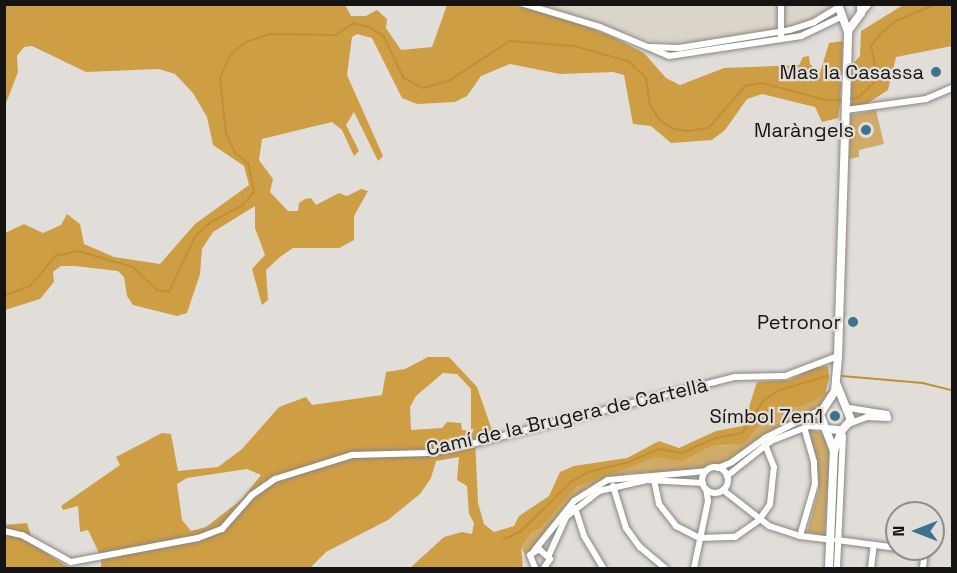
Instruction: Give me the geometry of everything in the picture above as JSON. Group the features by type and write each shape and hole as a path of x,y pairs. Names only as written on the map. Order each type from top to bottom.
{"main road":[{"path":"830,568 834,540 834,451 824,426 821,410 829,402 836,384 838,356 848,32 840,12 859,12 848,32"},
{"path":"834,451 846,427 847,406 836,384"},
{"path":"829,402 847,406"},
{"path":"824,426 846,427"}],"street":[{"path":"524,4 568,15 648,46 664,56 781,39 813,32 840,12"},
{"path":"781,4 781,39"},
{"path":"859,12 869,4"},
{"path":"648,46 665,48 780,32 840,12"},
{"path":"664,56 665,48"},
{"path":"846,108 926,99 952,88"},
{"name":"Camí de la Brugera de Cartellà","path":"4,531 22,535 71,562 198,538 222,529 252,495 275,479 352,455 428,453 456,448 735,377 785,376 838,356"},
{"path":"837,568 834,540 842,440 846,427 867,417 888,418 887,414 847,406"},
{"path":"727,475 765,444 802,425 821,410"},
{"path":"800,536 815,484 814,462 802,425"},
{"path":"535,568 529,560 534,551 545,541 574,501 608,480 647,474 692,475 732,462 765,438 802,425 824,426"},
{"path":"654,480 666,516 700,538 735,537 759,520 775,486 774,467 765,444"},
{"path":"723,490 732,462"},
{"path":"718,468 727,475"},
{"path":"694,568 708,501 704,484 706,471"},
{"path":"692,475 715,493"},
{"path":"544,568 550,560 557,530 575,508 613,486 654,480 704,484"},
{"path":"613,486 626,528 640,547 665,568"},
{"path":"723,490 759,520 800,536 885,546"},
{"path":"708,501 715,493 723,490"},
{"path":"575,508 584,536 603,568"},
{"path":"545,541 550,560"},
{"path":"871,568 874,545"},
{"path":"534,551 550,560"}],"shaded area":[{"path":"5,5 345,5 351,16 366,16 377,10 387,19 386,28 401,50 432,47 447,5 513,5 570,20 615,38 644,53 666,78 680,85 724,68 799,65 803,57 809,56 810,64 820,73 829,43 843,41 840,105 838,118 822,122 815,107 762,94 747,99 725,130 712,140 671,143 651,126 633,124 624,75 613,72 560,74 510,64 481,76 467,96 455,102 417,104 402,98 372,38 357,34 352,37 347,75 383,156 378,161 354,112 346,125 359,151 354,156 342,130 332,122 262,139 259,160 273,179 270,192 288,211 298,211 299,203 305,199 311,198 316,205 339,193 347,196 361,189 368,191 354,216 354,240 339,248 293,248 280,257 266,270 268,300 262,305 252,269 265,255 255,228 255,206 213,232 202,249 200,274 187,313 177,316 133,305 127,296 124,277 118,271 75,266 61,266 53,272 54,282 40,299 5,310 5,233 24,224 43,233 61,225 67,214 80,224 84,244 114,257 160,264 195,224 249,185 244,166 213,145 207,117 193,93 175,74 159,69 86,72 32,46 24,47 17,56 18,72 5,106"},
{"path":"539,5 835,5 816,19 793,26 687,43 653,41"},
{"path":"903,5 952,5 952,46 896,57 888,90 859,109 852,105 851,94 852,65 860,56 861,31"},
{"path":"876,110 884,144 859,150 859,157 849,159 850,115"},
{"path":"428,357 449,357 477,387 492,430 475,439 478,503 484,524 494,532 514,526 519,516 549,496 560,472 574,466 627,458 659,441 679,448 716,431 743,426 757,382 790,380 815,367 828,366 829,379 825,394 805,406 772,411 744,444 712,446 682,462 656,457 577,487 540,529 531,533 521,548 523,568 410,568 444,537 462,532 472,534 474,523 469,514 467,486 457,480 459,457 436,461 431,478 420,494 388,520 326,552 310,568 101,568 101,557 88,530 80,532 78,506 63,510 61,506 120,465 116,457 162,433 171,434 178,471 218,467 242,449 279,407 306,397 312,405 382,395 386,372 405,369","holes":["443,373 457,374 471,389 471,431 462,430 461,423 447,422 442,428 411,430 410,407 416,396","247,469 261,475 241,500 206,527 191,531 182,520 177,484 187,478"]},
{"path":"834,387 817,411 761,437 722,465 690,472 631,473 599,481 568,503 527,557 521,548 531,533 540,529 577,487 656,456 682,462 712,446 733,445 751,436 772,411 805,406"},
{"path":"809,429 824,434 830,450 825,536 807,532 819,489"},
{"path":"27,523 34,545 69,568 5,568 5,525"}],"waterway":[{"path":"851,99 858,98 878,79 871,46 882,32 896,21 936,4"},
{"path":"4,296 30,286 56,256 78,251 133,267 158,290 169,292 195,237 211,222 243,205 254,192 248,164 235,153 226,134 220,78 231,54 246,42 271,34 336,35 354,23 371,28 384,36 404,78 423,88 449,81 510,41 574,46 628,61 646,77 651,107 661,121 674,129 689,131 709,128 745,86 762,83 826,100 840,100"},
{"path":"504,539 520,532 571,482 589,472 629,462 658,449 682,453 716,438 742,433 764,400 780,390 828,376"},
{"path":"842,376 923,383 952,390"}],"place":[{"name":"Mas la Casassa","path":"936,72"},
{"name":"Maràngels","path":"866,130"},
{"name":"Petronor","path":"853,322"},
{"name":"Símbol 7en1","path":"835,416"}]}
